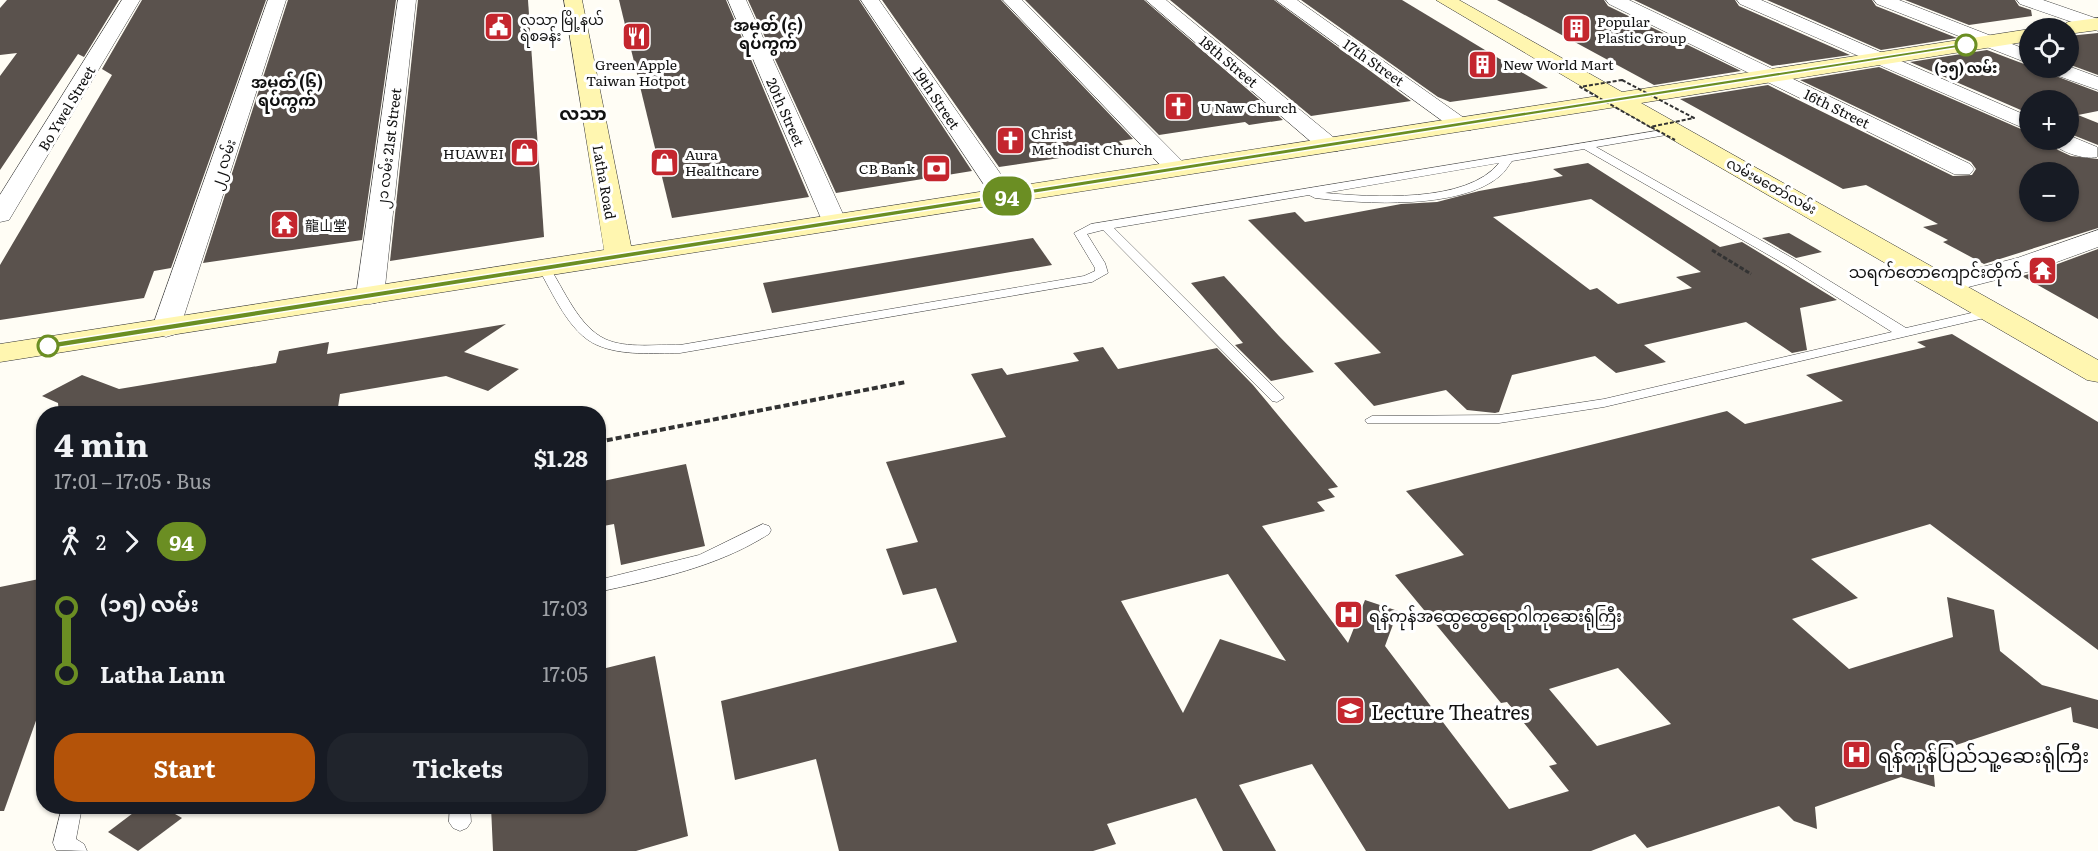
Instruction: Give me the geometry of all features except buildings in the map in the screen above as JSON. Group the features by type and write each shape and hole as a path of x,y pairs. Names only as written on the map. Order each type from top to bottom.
{"main road":[{"name":"Latha Road","path":"573,0 619,257"},
{"name":"လမ်းမတော်လမ်း","path":"1445,0 1622,100 1666,132 1945,285 2098,373"},
{"path":"2079,26 2097,24"},
{"path":"0,353 1330,146 2019,36"}],"street":[{"name":"Bo Ywel Street","path":"0,215 131,0"},
{"name":"၂၂ လမ်း","path":"166,327 277,0"},
{"name":"၂၁ လမ်း 21st Street","path":"370,296 407,0"},
{"name":"20th Street","path":"737,0 835,223"},
{"name":"19th Street","path":"870,0 1004,196"},
{"path":"1012,0 1177,169"},
{"name":"18th Street","path":"1155,0 1330,146"},
{"name":"17th Street","path":"1285,0 1463,125"},
{"name":"16th Street","path":"1615,0 1962,169"},
{"path":"1746,0 2019,120"},
{"path":"1883,0 2019,54"},
{"path":"2026,0 2097,24"},
{"path":"2079,77 2098,84"},
{"path":"2079,148 2089,152"},
{"path":"1945,285 2026,264 2098,238"}],"lane":[{"path":"544,268 582,327 600,341 633,348 680,349 1087,279 1102,273 1102,267 1082,241 1080,233 1106,226 1666,132"},
{"path":"1584,145 1790,262 1902,332"},
{"path":"1298,193 1347,199 1398,201 1471,188 1495,174 1509,158"},
{"path":"1106,226 1277,398"},
{"path":"1372,420 1499,419 1605,403 1993,312"},
{"path":"606,584 697,562 743,544 763,530"},
{"path":"70,814 64,843 76,851"}],"path":[{"path":"1622,80 1694,118 1666,132 1610,104 1580,87 1622,80"},
{"path":"1712,250 1751,274"},
{"path":"606,440 906,382"}],"bus line":[{"name":"94","path":"48,346 1966,45"}],"place":[{"name":"လသာ မြို့နယ် ရဲစခန်း","path":"499,27"},
{"name":"Popular Plastic Group","path":"1576,29"},
{"name":"Green Apple Taiwan Hotpot","path":"636,37"},
{"name":"(၁၅) လမ်း","path":"1966,45"},
{"name":"New World Mart","path":"1482,64"},
{"name":"U Naw Church","path":"1179,107"},
{"name":"Christ Methodist Church","path":"1010,141"},
{"name":"HUAWEI","path":"525,153"},
{"name":"Aura Healthcare","path":"664,162"},
{"name":"CB Bank","path":"936,168"},
{"name":"龍山堂","path":"284,225"},
{"name":"သရက်တောကျောင်းတိုက်","path":"2043,271"},
{"name":"ရန်ကုန်အထွေထွေရောဂါကုဆေးရုံကြီး","path":"1348,615"},
{"name":"Lecture Theatres","path":"1350,711"},
{"name":"ရန်ကုန်ပြည်သူ့ဆေးရုံကြီး","path":"1857,754"}],"district":[{"name":"အမှတ် (၄) ရပ်ကွက်","path":"768,33"},
{"name":"အမှတ် (၆) ရပ်ကွက်","path":"287,90"},
{"name":"လသာ","path":"583,112"}]}
